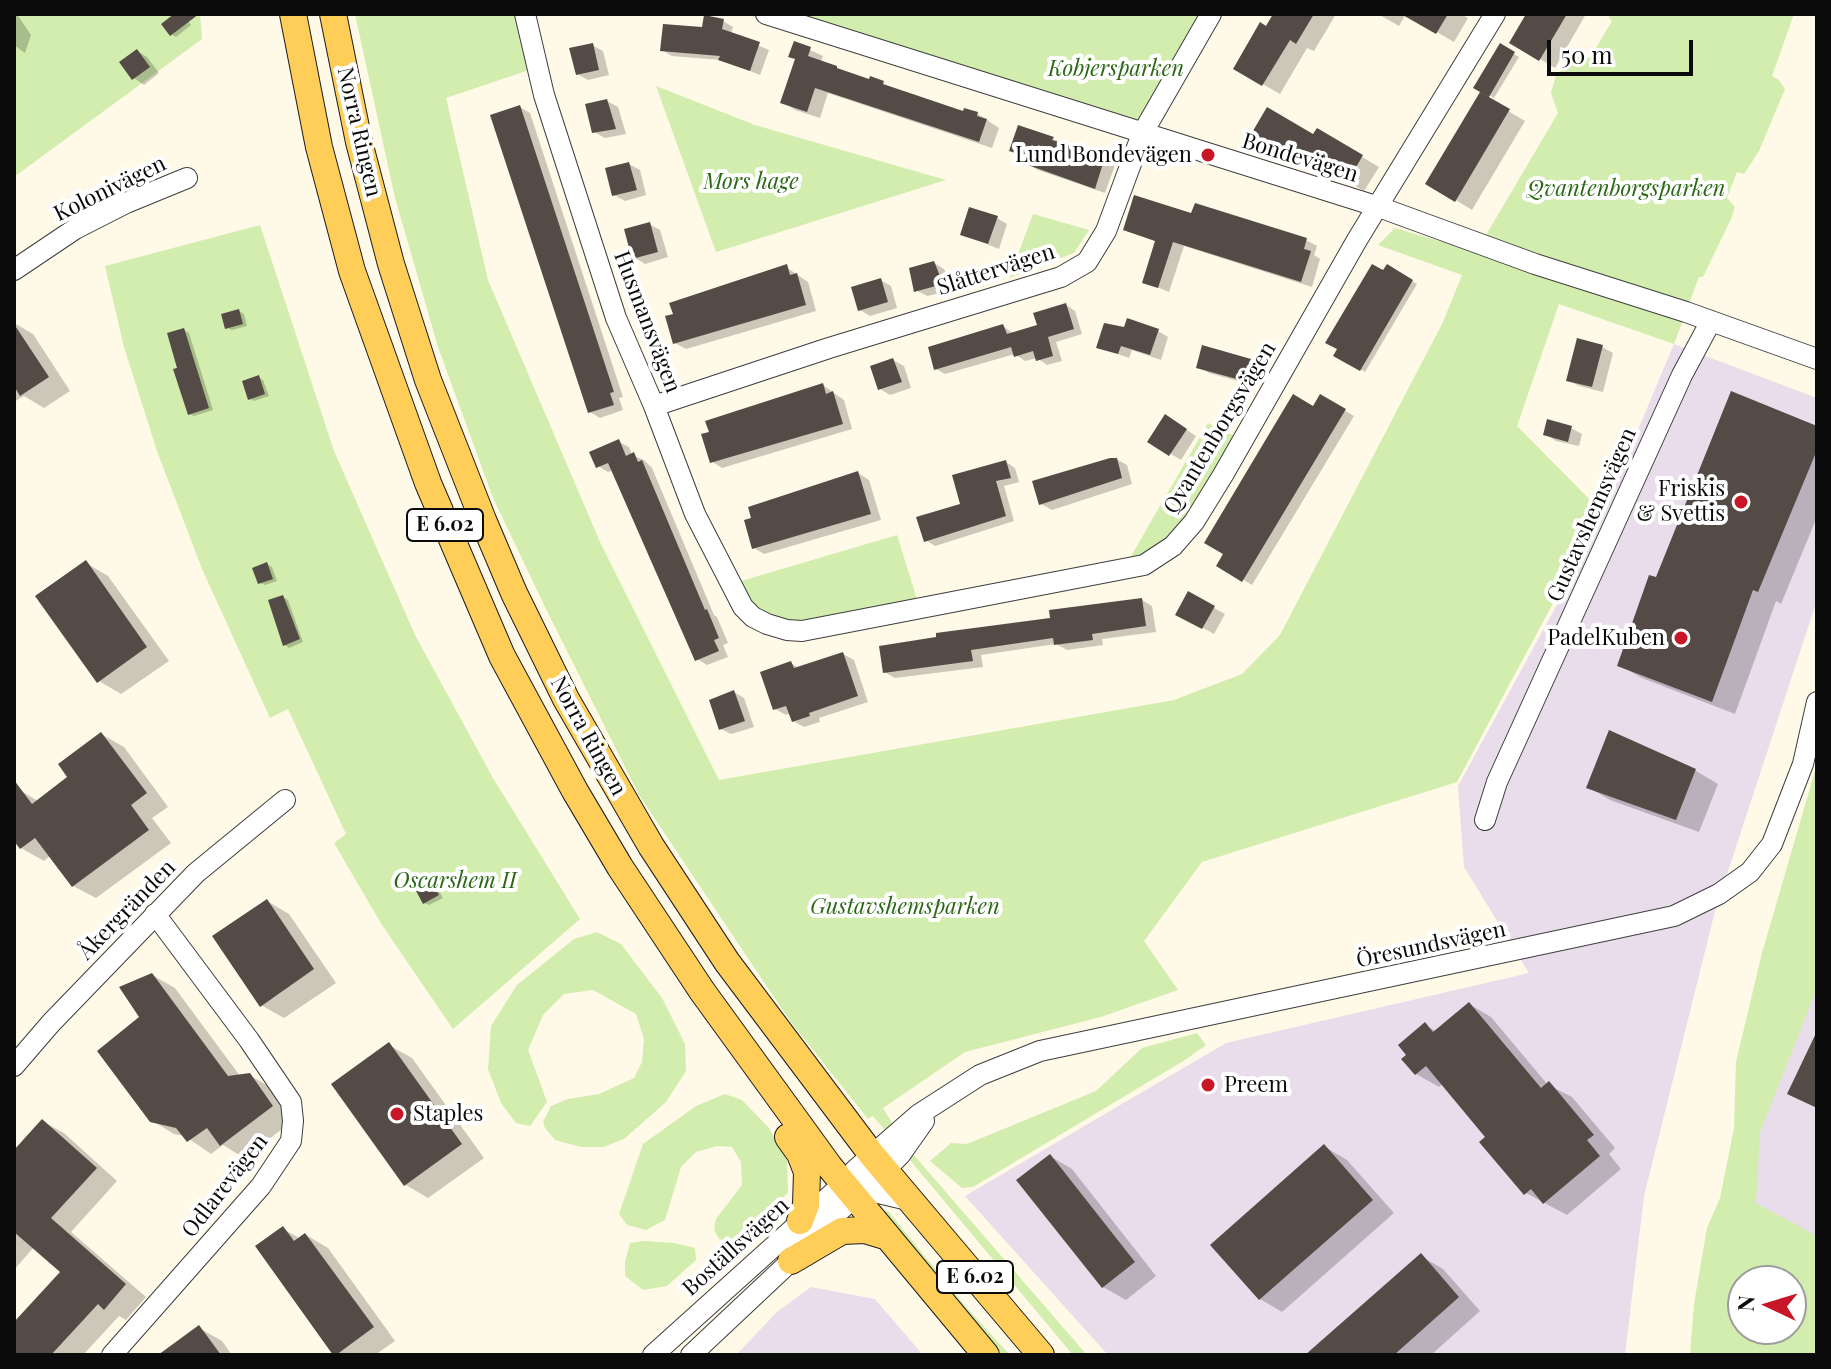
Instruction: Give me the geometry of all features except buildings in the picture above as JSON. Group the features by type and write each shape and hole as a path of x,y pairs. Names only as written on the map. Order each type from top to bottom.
{"main road":[{"name":"Norra Ringen","path":"293,14 319,147 352,271 409,434 502,656 575,791 660,929 744,1050 861,1179 908,1200 1041,1355"},
{"name":"Norra Ringen","path":"333,14 359,142 391,264 428,380 514,593 566,699 651,846 727,962 855,1134 861,1179 885,1236 986,1355"},
{"path":"744,1050 748,1081 804,1163 808,1193 800,1221"},
{"path":"791,1261 842,1231 865,1230 885,1236"}],"street":[{"name":"Husmansvägen","path":"525,14 544,95 616,318 654,406 680,479 714,554 743,607 767,624"},
{"name":"Bondevägen","path":"766,14 1379,207 1535,264 1817,359"},
{"name":"Slåttervägen","path":"654,406 829,348 1061,277 1087,262 1101,241 1142,134 1211,14"},
{"name":"Qvantenborgsvägen","path":"767,624 787,630 814,630 1106,574 1144,565 1164,553 1194,522 1223,475 1357,240 1495,14"},
{"name":"Kolonivägen","path":"14,270 75,229 126,203 187,178"},
{"name":"Gustavshemsvägen","path":"1485,820 1497,782 1682,375 1711,321"},
{"name":"Öresundsvägen","path":"861,1179 900,1155 940,1102 980,1075 1040,1051 1674,916 1719,894 1750,872 1772,844 1803,764 1817,702"},
{"name":"Åkergränden","path":"14,1066 196,873 285,800"},
{"name":"Odlarevägen","path":"112,1355 261,1186 291,1141 293,1121 291,1102 283,1089 155,914"},
{"name":"Boställsvägen","path":"653,1355 800,1221 861,1179"},
{"name":"Boställsvägen","path":"691,1355 791,1261 799,1247 861,1179"}],"shaded area":[{"path":"1674,344 1817,398 1817,600 1715,911 1644,1196 1625,1355 1108,1355 965,1196 1226,1043 1529,973 1464,867 1458,786 1590,544"},
{"path":"1817,833 1817,1276 1807,1271 1807,1265 1794,1265 1743,1240 1748,1127"},
{"path":"811,1287 875,1299 923,1355 736,1355 777,1312"}],"green space":[{"path":"14,14 200,14 202,39 14,177"},
{"name":"Gustavshemsparken","path":"355,14 525,14 538,67 446,98 488,280 600,542 719,780 1174,700 1242,674 1280,635 1443,322 1462,275 1378,245 1395,228 1476,252 1558,113 1551,93 1556,75 1578,57 1590,58 1612,21 1610,14 1794,14 1772,76 1785,89 1759,151 1744,174 1737,172 1727,198 1735,207 1731,219 1703,277 1699,277 1674,344 1559,304 1517,426 1602,512 1457,782 1202,862 1144,941 1178,990 1101,1017 965,1052 883,1108 906,1146 1087,1355 1073,1355 873,1116 868,1119 790,1021 639,795 493,498 438,347 395,198"},
{"name":"Kobjersparken","path":"766,14 1211,14 1142,134"},
{"name":"Mors hage","path":"656,86 755,125 946,180 716,252"},
{"path":"1033,214 1089,230 1074,253 1009,278"},
{"name":"Oscarshem II","path":"260,225 334,451 415,635 493,778 580,919 453,1029 382,925 334,843 346,834 288,709 270,718 202,569 157,451 124,347 105,266"},
{"path":"1208,423 1243,440 1194,522 1123,570"},
{"path":"897,535 920,609 777,628 731,584"},
{"path":"1817,764 1817,988 1760,1133 1756,1203 1817,1236 1817,1355 1690,1355 1694,1304 1707,1228 1720,1198 1734,1128 1736,1062 1762,953"},
{"path":"597,932 621,944 662,998 685,1044 686,1071 666,1102 624,1139 603,1147 581,1147 555,1140 543,1122 551,1106 568,1099 599,1094 634,1078 642,1062 644,1039 636,1014 593,990 564,994 543,1015 528,1050 547,1102 530,1126 516,1123 501,1103 488,1069 491,1026 517,985 574,939"},
{"path":"1197,1033 1206,1045 1185,1060 973,1187 962,1188 930,1161 951,1143 967,1144 1096,1091 1142,1048"},
{"path":"725,1094 742,1100 769,1128 787,1160 788,1192 766,1218 732,1242 719,1239 714,1230 716,1219 742,1185 741,1162 732,1147 717,1146 696,1152 681,1167 665,1220 646,1230 627,1225 619,1214 643,1144 696,1106"},
{"path":"880,1211 889,1212 966,1307 1010,1355 1001,1355"},
{"path":"644,1241 695,1248 696,1260 667,1286 643,1290 625,1276 625,1262 630,1243"}],"place":[{"name":"Lund Bondevägen","path":"1208,155"},
{"name":"Friskis & Svettis","path":"1741,502"},
{"name":"PadelKuben","path":"1681,638"},
{"name":"Preem","path":"1208,1085"},
{"name":"Staples","path":"397,1114"}],"park label":[{"name":"Qvantenborgsparken","path":"1626,189"}]}
